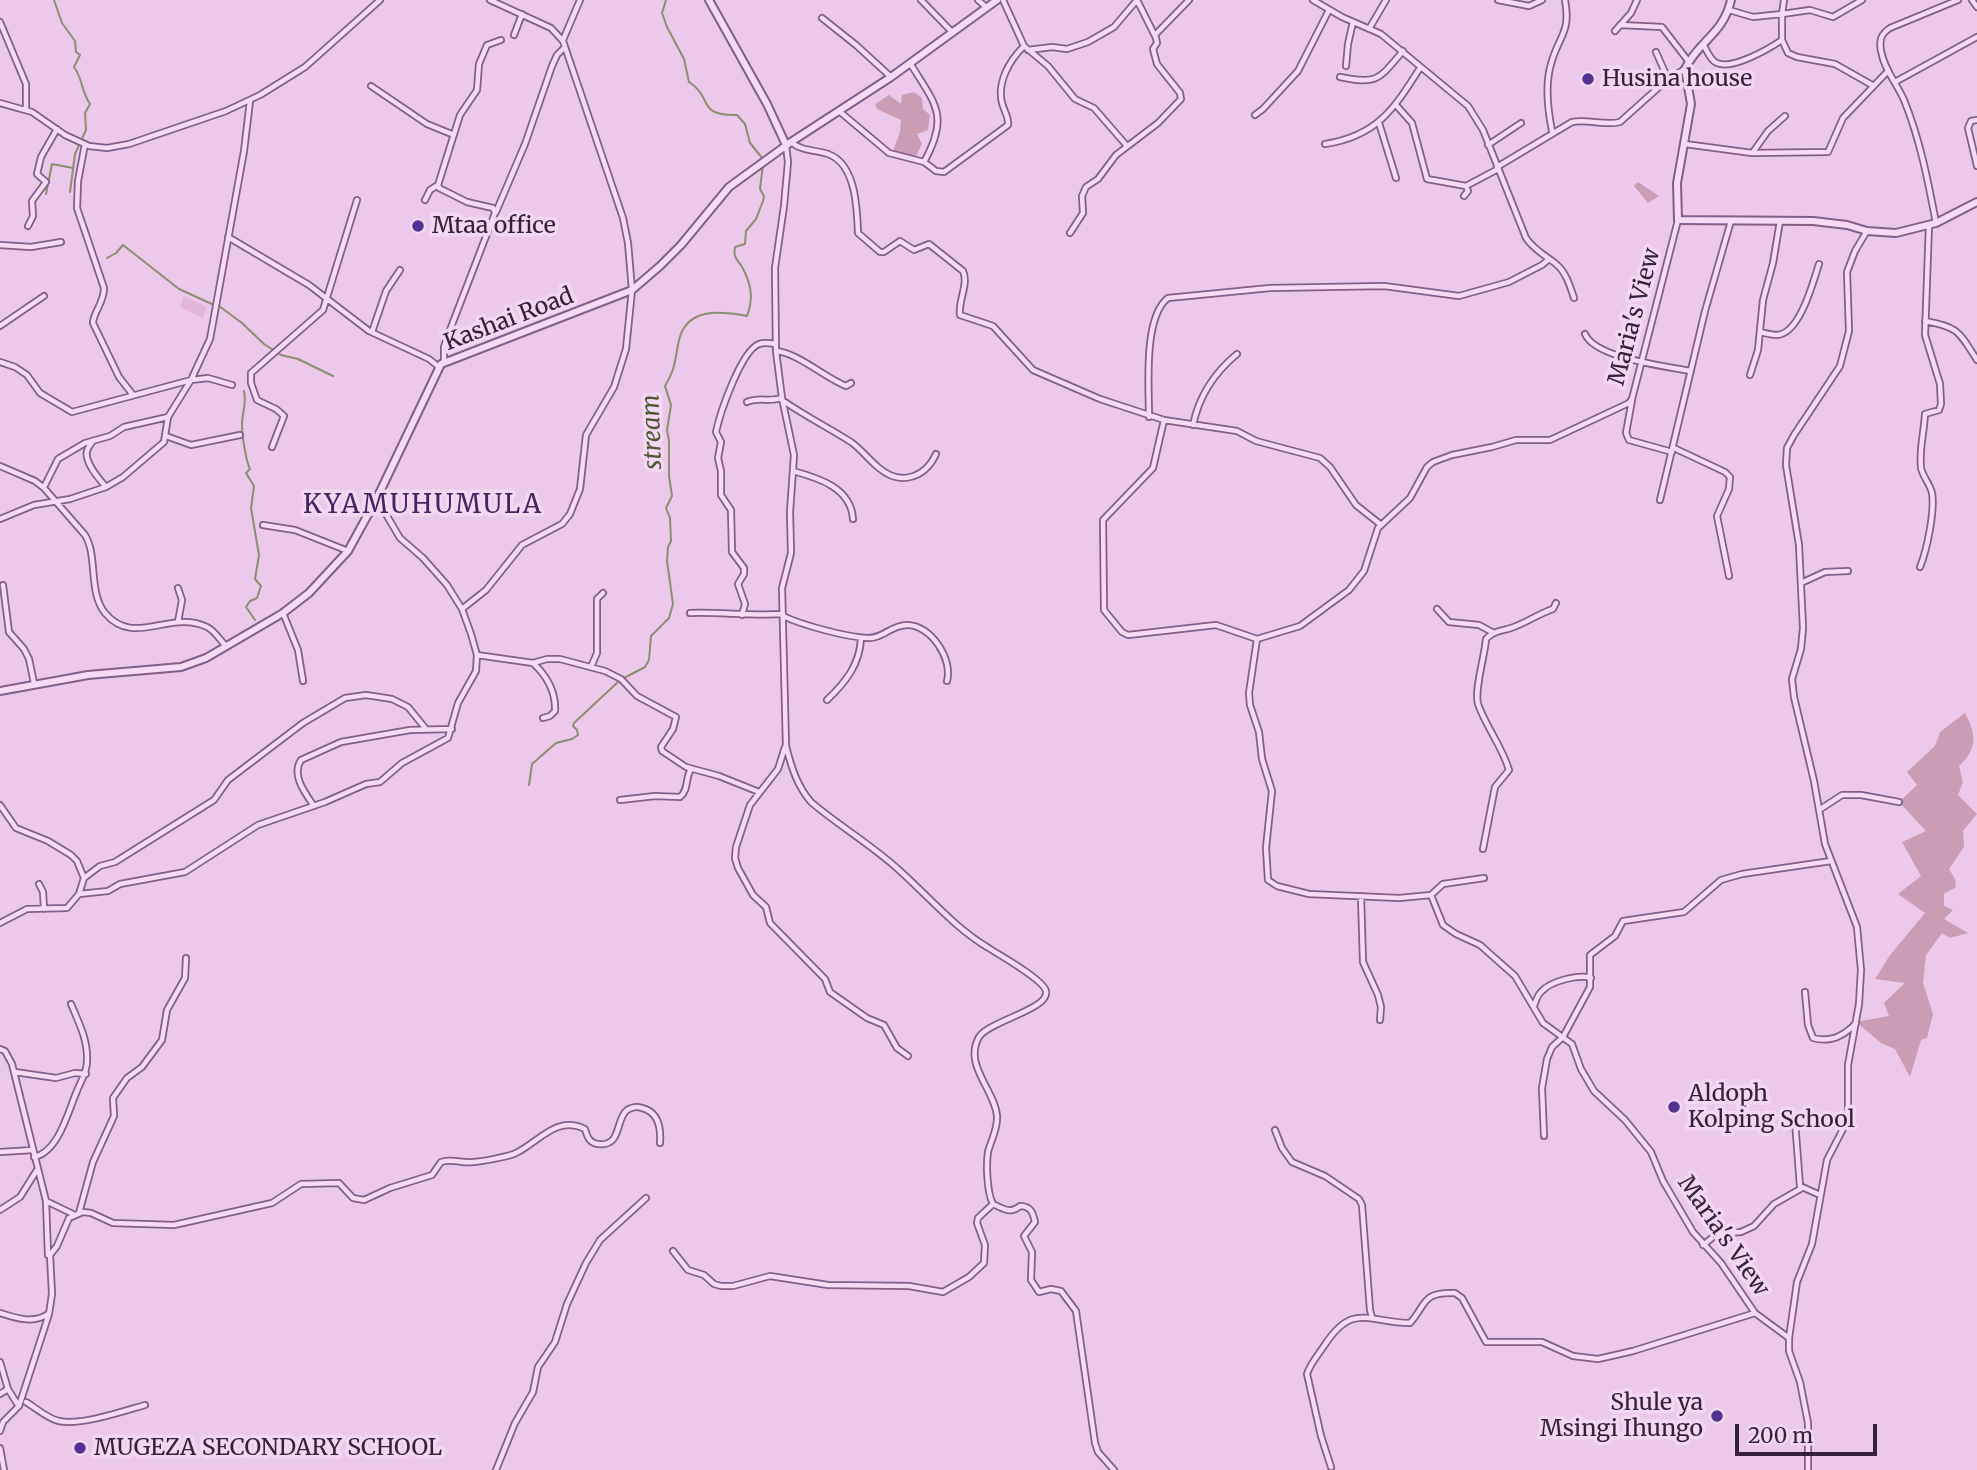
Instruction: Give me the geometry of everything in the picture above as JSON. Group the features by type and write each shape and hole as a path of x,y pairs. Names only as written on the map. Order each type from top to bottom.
{"street":[{"path":"0,103 26,110 85,145 107,148 129,144 250,101 305,67 380,0"},
{"path":"462,609 486,590 522,545 554,530 570,514 580,489 586,435 614,387 624,363 632,290 628,243 619,207 564,44 551,28 490,0"},
{"path":"228,237 328,299 372,332 442,364 448,335 580,0"},
{"path":"709,0 788,143 786,190 775,268 775,344 794,455 790,512 792,541 782,588 786,746 791,767 811,802 891,863 970,935 1038,981 1045,989 1047,994 1044,1000 1032,1009 986,1030 977,1045 979,1075 993,1096 998,1119 987,1161 988,1192 993,1204 1011,1211 1020,1206 1031,1210 1035,1222 1024,1236 1032,1252 1031,1280 1039,1292 1051,1289 1061,1291 1076,1311 1095,1443 1098,1452 1114,1470"},
{"path":"921,0 952,32"},
{"path":"978,0 986,7"},
{"name":"Kashai Road","path":"0,691 88,675 175,669 206,658 283,612 309,593 348,551 377,498 442,364 632,290 681,245 729,187 788,143 891,77 996,0"},
{"path":"1003,0 1026,48 1048,66 1075,99 1094,108 1127,146"},
{"path":"839,111 890,153 924,162 936,171 944,173 1008,125 1001,90 1009,62 1026,48 1052,47 1067,50 1088,42 1114,27 1137,0 1155,35 1157,43 1153,49 1157,65 1180,93 1181,99 1158,123 1116,155 1098,179 1086,187 1082,196 1083,213 1070,233"},
{"path":"1155,35 1189,0"},
{"path":"1313,0 1381,34 1468,106 1477,118 1526,238 1532,247 1564,273 1574,298"},
{"path":"1369,29 1386,0"},
{"path":"1498,0 1529,6 1542,0"},
{"path":"1552,132 1549,117 1550,68 1567,28 1565,0"},
{"path":"1615,31 1631,13 1637,0"},
{"path":"1396,105 1412,123 1427,178 1466,186 1572,122 1583,120 1617,123 1668,79 1685,69 1703,44 1723,24 1731,0"},
{"path":"1784,0 1782,40 1788,53 1835,64 1872,85"},
{"path":"1728,10 1753,17 1810,10 1833,17 1862,0"},
{"path":"1920,567 1932,519 1932,495 1922,469 1920,443 1925,428 1925,414 1939,410 1941,404 1940,384 1926,335 1925,321 1932,224 1916,136 1903,98 1881,53 1880,41 1882,33 1890,28 1958,0"},
{"path":"1972,0 1977,7"},
{"path":"1255,115 1298,71 1329,10"},
{"path":"514,36 522,14"},
{"path":"822,18 891,77"},
{"path":"0,22 26,84 26,110"},
{"path":"1346,66 1353,22"},
{"path":"1620,25 1662,27 1689,62"},
{"path":"1895,82 1977,37"},
{"path":"425,200 430,190 439,185 460,115 477,90 479,64 485,49 490,43 501,40"},
{"path":"1703,44 1713,61 1721,65 1757,54 1782,40"},
{"path":"1340,77 1359,81 1375,80 1403,51"},
{"path":"1656,52 1668,79"},
{"path":"910,63 939,118 937,136 924,162"},
{"path":"1325,144 1351,138 1379,123 1396,105 1420,68"},
{"name":"Maria's View","path":"1257,639 1300,626 1349,590 1364,571 1380,524 1403,506 1427,467 1441,458 1516,440 1550,440 1632,400 1678,220 1677,183 1691,104 1685,69"},
{"path":"1685,144 1752,153 1828,152 1843,118 1888,70"},
{"path":"371,86 427,124 454,135"},
{"path":"0,519 34,505 55,502 106,487 140,464 164,442 168,417 191,380 210,339 244,151 250,101"},
{"path":"1752,153 1768,131 1785,117"},
{"path":"1977,120 1971,121 1968,128 1977,166"},
{"path":"1379,123 1396,178"},
{"path":"1488,145 1521,123"},
{"path":"28,226 33,216 34,198 46,182 37,174 38,164 57,129"},
{"path":"788,143 826,153 838,160 848,174 858,213 858,233 880,252 884,253 900,241 914,250 929,244 963,271 966,277 960,315 993,326 1033,370 1149,417 1237,430 1256,441 1320,458 1330,467 1356,505 1380,524"},
{"path":"85,145 78,181 77,208 104,288 100,309 93,318 93,323 120,377 133,395"},
{"path":"439,185 439,188 467,202 492,208 495,213"},
{"path":"1464,196 1468,191 1466,186"},
{"path":"272,447 284,416 276,408 257,400 251,383 251,373 317,316 328,299 357,200"},
{"path":"1678,220 1831,222 1867,231 1896,233 1932,224 1977,202"},
{"path":"1660,500 1690,371 1731,221"},
{"path":"1750,375 1758,350 1763,300 1780,221"},
{"path":"1808,1470 1808,1423 1800,1382 1789,1351 1789,1338 1797,1282 1812,1244 1827,1160 1848,1114 1848,1065 1856,1023 1861,970 1857,927 1822,834 1793,687 1794,669 1803,638 1799,545 1786,465 1787,448 1840,366 1849,331 1847,272 1867,231"},
{"path":"0,245 31,247 61,242"},
{"path":"1149,417 1149,349 1160,307 1168,298 1270,288 1384,286 1459,296 1509,282 1549,259"},
{"path":"1760,332 1777,335 1794,326 1819,264"},
{"path":"372,332 386,291 400,270"},
{"path":"0,326 44,296"},
{"path":"1925,321 1954,328 1977,359"},
{"path":"1585,334 1591,344 1642,362 1690,371"},
{"path":"742,615 745,604 738,584 744,574 744,568 732,552 731,510 721,495 718,458 721,442 716,432 734,377 751,351 758,344 775,344"},
{"path":"776,351 793,356 846,386 851,383"},
{"path":"1193,425 1202,396 1227,362 1237,354"},
{"path":"0,362 27,375 40,393 72,412 191,380 208,378 232,385"},
{"path":"747,402 754,399 783,400 855,445 880,469 902,478 914,478 924,471 936,454"},
{"path":"1632,400 1626,433 1629,440 1673,450 1725,472 1730,477 1729,489 1717,516 1729,576"},
{"path":"44,488 60,457 85,443 110,436 124,427 168,417"},
{"path":"1164,421 1153,468 1103,520 1104,610 1122,632 1128,635 1216,625 1257,639 1250,705 1272,791 1266,848 1268,880 1277,886 1310,894 1399,898 1431,895 1443,884 1483,878"},
{"path":"166,436 191,444 240,435"},
{"path":"93,441 87,455 106,487"},
{"path":"0,466 35,481 44,488 88,538 95,586 106,614 122,626 134,630 178,621 208,627 226,646"},
{"path":"793,471 822,481 845,495 849,500 853,519"},
{"path":"79,894 108,891 120,884 185,872 258,825 383,780 402,763 446,740 452,729 458,702 475,676 477,655 462,609 432,568 397,534 377,498"},
{"path":"263,525 295,530 348,551"},
{"path":"1801,583 1825,572 1848,570"},
{"path":"3,585 9,632 29,659 34,683"},
{"path":"178,588 182,600 178,621"},
{"path":"592,667 597,653 597,598 603,593"},
{"path":"1483,849 1495,787 1508,770 1499,741 1490,731 1478,703 1478,686 1486,639 1493,633 1553,609 1556,603"},
{"path":"1437,609 1449,622 1479,625 1493,633"},
{"path":"690,613 714,611 742,615 783,615 798,622 861,638 877,638 895,627 914,626 940,646 945,658 947,681"},
{"path":"283,612 298,650 303,681"},
{"path":"827,700 857,662 861,638"},
{"path":"477,655 533,663 555,659 614,675 637,696 677,717 660,749 679,764 760,792"},
{"path":"533,663 548,682 554,695 555,711 543,718"},
{"path":"0,923 27,909 67,908 79,894 84,878 96,868 115,862 214,800 228,780 311,718 345,698 366,695 391,699 408,707 426,729"},
{"path":"314,806 298,777 297,766 301,760 341,742 401,731 452,729"},
{"path":"786,746 778,769 750,805 735,852 738,868 749,889 766,907 773,928 827,982 831,992 867,1018 884,1025 897,1048 908,1056"},
{"path":"620,800 655,796 680,797 685,792 691,769"},
{"path":"1819,810 1842,795 1861,795 1899,802"},
{"path":"0,805 16,828 48,841 71,855 81,868 84,878"},
{"path":"1544,1136 1542,1088 1547,1059 1552,1047 1563,1037 1590,987 1590,955 1615,936 1626,919 1684,912 1721,880 1742,874 1831,861"},
{"path":"39,884 43,892 44,909"},
{"name":"Maria's View","path":"1431,895 1443,925 1480,945 1515,976 1548,1028 1572,1044 1581,1069 1594,1091 1644,1142 1663,1181 1703,1245 1721,1263 1755,1313 1789,1338"},
{"path":"1361,897 1363,963 1380,1002 1380,1020"},
{"path":"78,1214 93,1162 114,1116 113,1098 127,1078 142,1067 162,1040 167,1010 185,978 186,958"},
{"path":"1533,1007 1545,988 1582,977 1591,978"},
{"path":"1805,992 1808,1025 1813,1038 1820,1040 1840,1037 1856,1023"},
{"path":"34,1157 43,1154 52,1144 86,1074 88,1062 85,1037 71,1004"},
{"path":"0,1049 10,1058 14,1071 46,1201 52,1294 49,1314 19,1406 0,1428"},
{"path":"14,1071 56,1078 75,1073 86,1074"},
{"path":"48,1259 69,1218 78,1214 87,1212 113,1223 174,1225 272,1203 299,1185 319,1182 339,1183 353,1198 364,1200 390,1188 432,1175 441,1162 457,1159 472,1163 518,1153 550,1129 560,1126 578,1125 593,1142 606,1143 613,1140 624,1113 630,1108 638,1107 654,1114 661,1135 660,1143"},
{"path":"1795,1121 1797,1167 1802,1188"},
{"path":"1275,1130 1282,1148 1292,1161 1325,1176 1359,1199 1362,1205 1370,1310 1373,1318"},
{"path":"0,1152 33,1150"},
{"path":"0,1210 20,1197 37,1169"},
{"path":"1703,1245 1717,1234 1741,1231 1754,1226 1774,1204 1802,1188 1821,1195"},
{"path":"496,1470 515,1423 533,1392 538,1367 555,1342 567,1304 586,1263 600,1240 646,1198"},
{"path":"46,1201 78,1214"},
{"path":"673,1251 688,1270 704,1275 713,1284 721,1286 733,1286 770,1276 828,1285 909,1286 943,1292 969,1277 984,1263 985,1245 977,1223 978,1218 993,1204"},
{"path":"1331,1467 1306,1379 1308,1371 1338,1327 1351,1320 1373,1318 1410,1323 1427,1300 1440,1294 1455,1293 1462,1298 1486,1342 1542,1342 1573,1356 1592,1359 1633,1350 1755,1313"},
{"path":"0,1315 29,1320 43,1318 49,1314"},
{"path":"0,1362 8,1389 19,1406"},
{"path":"0,1394 8,1389"},
{"path":"26,1402 63,1422 105,1416 145,1405"},
{"path":"0,1448 4,1470"}],"shaded area":[{"path":"914,92 922,98 923,109 930,115 928,130 917,134 922,144 916,156 893,151 901,120 877,109 875,104 889,95 901,104 902,95"},
{"path":"1638,182 1659,196 1648,203 1634,186"},
{"path":"184,296 207,307 203,318 180,307"},
{"path":"1965,713 1972,728 1973,741 1969,754 1959,766 1963,782 1958,795 1977,814 1963,831 1964,847 1949,869 1956,887 1944,894 1944,906 1953,910 1944,919 1968,933 1950,938 1942,933 1926,955 1923,983 1933,1014 1927,1038 1921,1040 1910,1077 1895,1049 1881,1043 1856,1022 1889,1016 1884,1003 1905,983 1875,979 1890,955 1925,913 1898,894 1921,876 1902,842 1926,831 1899,802 1917,785 1907,772 1935,746 1940,732"}],"waterway":[{"path":"54,0 62,23 75,41 76,52 80,55 74,67 90,104 85,113 86,130 75,154 70,192"},
{"name":"stream","path":"666,0 662,13 684,59 689,82 697,88 710,109 724,115 737,115 745,124 750,143 763,159"},
{"path":"46,194 52,164 73,168"},
{"name":"stream","path":"624,678 645,667 649,660 651,636 669,618 673,604 667,561 671,541 670,518 666,508 672,496 667,430 671,405 665,386 673,368 683,329 689,322 706,314 747,316 751,297 749,285 736,258 735,247 745,244 746,231 756,219 763,201 764,196 760,189 763,164"},
{"path":"107,258 123,245 179,289 214,305"},
{"path":"219,306 281,355 298,359 333,376"},
{"path":"244,391 242,430 250,469 246,473 254,486 251,508 259,555 255,579 261,586 257,598 250,601 246,607 255,620"},
{"name":"stream","path":"529,785 532,764 556,743 578,735 574,723 619,681"}],"place":[{"name":"Husina house","path":"1588,79"},
{"name":"Mtaa office","path":"418,226"},
{"name":"Aldoph Kolping School","path":"1674,1107"},
{"name":"Shule ya Msingi Ihungo","path":"1717,1416"},
{"name":"MUGEZA SECONDARY SCHOOL","path":"80,1448"}],"district":[{"name":"KYAMUHUMULA","path":"423,506"}]}
